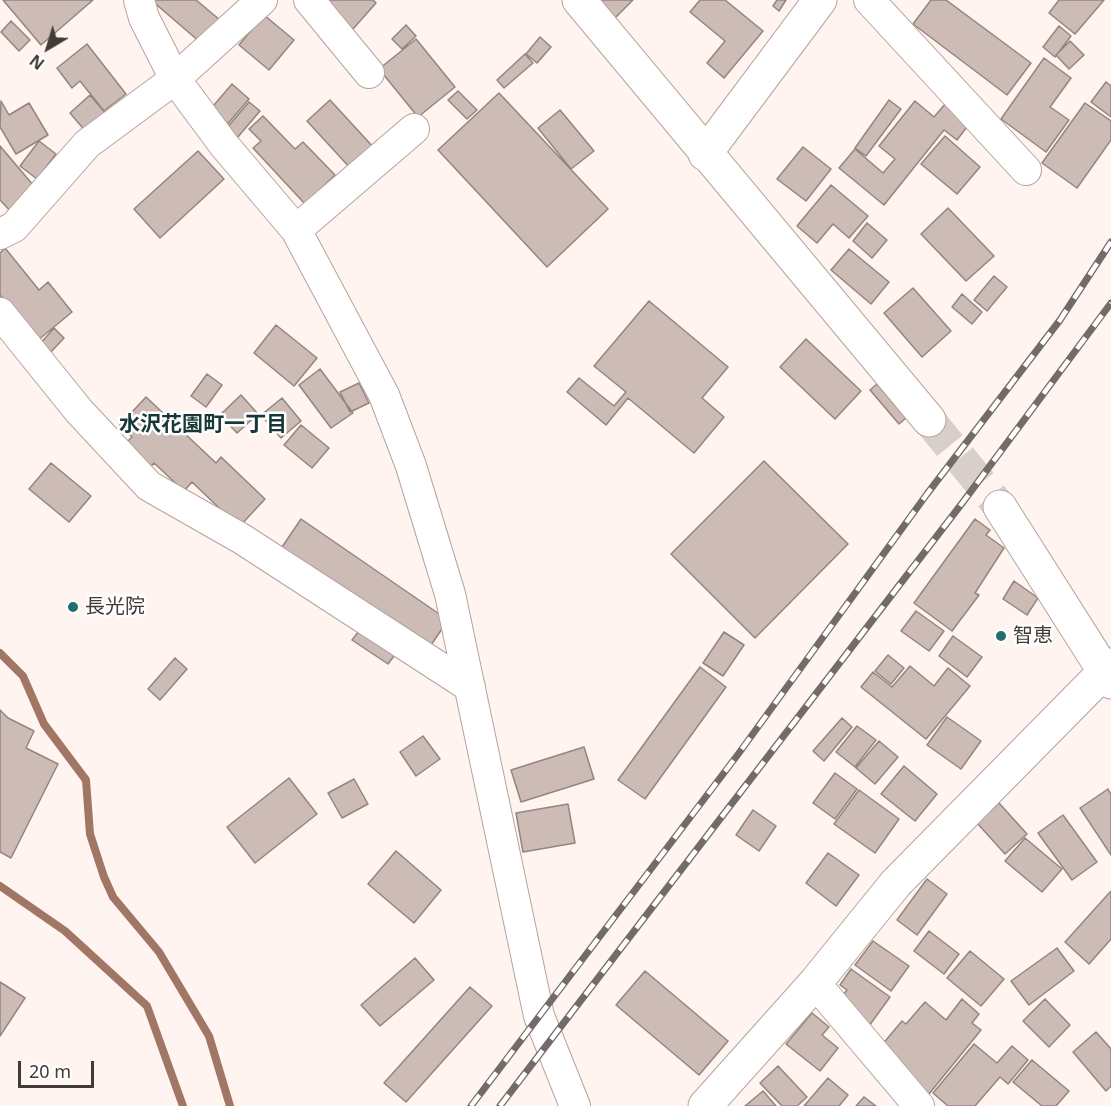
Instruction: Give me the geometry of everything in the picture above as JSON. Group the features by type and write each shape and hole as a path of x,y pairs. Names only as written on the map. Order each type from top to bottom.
{"street":[{"path":"139,0 144,18 176,79 224,145 296,230 388,405 434,539 450,594 539,1016 575,1106"},
{"path":"0,234 14,227 87,144 176,79 261,0"},
{"path":"309,0 369,73"},
{"path":"579,0 929,420"},
{"path":"705,154 820,0"},
{"path":"869,0 1026,170"},
{"path":"296,230 414,129"},
{"path":"0,313 79,411 149,486 242,539 470,687"},
{"path":"705,1106 815,983 896,883 1109,673 1000,507"},
{"path":"815,983 920,1106"}],"building":[{"path":"3,0 93,0 41,45"},
{"path":"151,0 196,0 220,20 201,43"},
{"path":"321,0 373,0 376,3 353,29"},
{"path":"591,0 633,0 612,21"},
{"path":"700,0 725,0 763,31 724,78 707,63 725,41 690,12"},
{"path":"777,0 786,0 779,11 773,6"},
{"path":"931,0 946,0 1031,63 1007,95 913,24"},
{"path":"1059,0 1104,0 1075,34 1049,13"},
{"path":"264,15 294,40 269,70 239,45"},
{"path":"11,21 30,40 19,51 1,32"},
{"path":"406,25 416,36 402,49 392,39"},
{"path":"1059,26 1071,36 1055,57 1043,47"},
{"path":"540,37 551,47 537,63 526,54"},
{"path":"416,39 455,87 418,117 379,69"},
{"path":"1070,41 1084,55 1069,69 1056,55"},
{"path":"87,44 126,94 104,111 80,81 72,88 57,68"},
{"path":"525,54 533,63 504,88 497,80"},
{"path":"1044,58 1071,78 1050,107 1069,120 1046,152 1001,119"},
{"path":"1106,82 1111,86 1111,117 1091,102"},
{"path":"232,84 249,99 225,127 208,112"},
{"path":"458,91 477,110 467,119 448,100"},
{"path":"499,93 608,209 547,267 438,150"},
{"path":"90,95 107,115 87,133 70,113"},
{"path":"330,100 375,149 352,170 307,121"},
{"path":"889,100 901,109 866,156 855,148"},
{"path":"1,101 9,115 29,103 48,135 16,154 0,127"},
{"path":"915,101 934,117 946,103 970,123 957,140 944,130 884,205 839,168 855,149 883,173 895,159 879,146"},
{"path":"249,102 260,111 237,138 226,129"},
{"path":"1085,103 1111,121 1111,140 1077,188 1042,163"},
{"path":"560,110 594,151 571,169 538,128"},
{"path":"263,116 295,149 303,142 335,175 305,204 253,148 261,141 249,129"},
{"path":"945,136 980,167 957,194 921,164"},
{"path":"39,141 56,154 37,179 20,166"},
{"path":"0,146 39,192 13,214 0,200"},
{"path":"803,147 831,169 806,201 777,179"},
{"path":"198,151 224,179 160,238 134,209"},
{"path":"831,185 868,216 849,238 833,224 817,243 797,226"},
{"path":"948,208 994,256 966,281 921,234"},
{"path":"867,223 887,240 872,258 853,241"},
{"path":"5,248 39,290 48,282 72,312 37,341 0,295 0,253"},
{"path":"849,249 889,282 871,304 831,270"},
{"path":"994,276 1007,287 987,311 974,300"},
{"path":"913,288 951,331 922,357 884,313"},
{"path":"962,294 982,312 972,324 952,307"},
{"path":"649,301 728,367 702,398 724,417 694,453 628,398 606,425 567,392 579,378 614,406 626,392 594,366"},
{"path":"276,325 317,358 294,386 254,353"},
{"path":"54,328 64,338 49,354 39,345"},
{"path":"806,339 861,391 835,419 780,367"},
{"path":"320,369 353,413 331,428 299,385"},
{"path":"207,374 222,385 206,407 191,396"},
{"path":"359,383 369,403 350,412 340,392"},
{"path":"877,384 906,418 899,424 870,390"},
{"path":"241,395 258,414 237,433 220,415"},
{"path":"146,397 216,463 221,457 265,499 239,527 192,482 184,491 154,463 146,472 121,448 132,437 120,425"},
{"path":"282,398 301,421 281,438 261,415"},
{"path":"301,425 329,448 312,468 284,445"},
{"path":"764,461 848,544 755,638 671,554"},
{"path":"51,463 91,496 69,522 29,489"},
{"path":"301,519 448,620 427,651 280,550"},
{"path":"975,519 990,530 986,535 1004,548 975,593 979,595 952,631 914,603"},
{"path":"1014,581 1038,598 1027,615 1003,599"},
{"path":"916,611 944,631 929,651 901,631"},
{"path":"362,627 397,652 388,664 352,640"},
{"path":"724,632 744,645 723,676 703,663"},
{"path":"953,636 982,657 967,677 939,656"},
{"path":"888,655 904,668 891,684 875,671"},
{"path":"175,658 187,669 160,700 148,689"},
{"path":"910,666 934,686 948,668 970,686 926,739 861,687 873,672 892,687"},
{"path":"700,667 726,687 645,799 618,780"},
{"path":"0,710 8,718 34,731 26,748 58,764 11,858 0,852"},
{"path":"947,717 981,741 961,769 927,745"},
{"path":"842,718 852,727 824,761 813,751"},
{"path":"857,726 876,740 855,767 836,752"},
{"path":"423,736 440,759 416,776 400,752"},
{"path":"879,741 898,757 875,784 856,768"},
{"path":"584,747 594,779 521,802 511,770"},
{"path":"904,766 937,794 915,821 881,794"},
{"path":"835,773 857,789 835,819 813,803"},
{"path":"289,778 317,814 255,863 227,827"},
{"path":"354,779 368,804 342,818 328,793"},
{"path":"1108,789 1111,795 1111,855 1080,808"},
{"path":"859,790 899,819 875,853 834,824"},
{"path":"999,803 1027,834 1005,854 977,823"},
{"path":"568,804 575,843 523,852 516,813"},
{"path":"753,810 776,826 759,851 736,835"},
{"path":"1063,815 1097,862 1072,880 1038,833"},
{"path":"1025,838 1062,869 1042,892 1005,861"},
{"path":"396,851 441,890 414,923 368,884"},
{"path":"828,853 859,875 836,906 806,883"},
{"path":"927,879 947,894 917,935 897,920"},
{"path":"1111,891 1111,939 1089,964 1065,942"},
{"path":"929,931 959,954 944,974 914,951"},
{"path":"873,941 909,966 891,991 855,965"},
{"path":"1057,948 1074,971 1029,1005 1011,981"},
{"path":"970,951 1004,979 981,1006 947,978"},
{"path":"415,958 434,980 380,1026 361,1005"},
{"path":"851,969 890,997 869,1026 837,1003 847,990 840,985"},
{"path":"645,971 728,1041 699,1075 616,1005"},
{"path":"0,982 25,998 0,1036"},
{"path":"470,987 492,1006 406,1102 384,1083"},
{"path":"962,999 979,1014 972,1023 981,1030 929,1094 876,1052 902,1021 906,1024 925,1002 946,1020"},
{"path":"1045,999 1070,1025 1049,1047 1023,1021"},
{"path":"812,1013 829,1027 822,1035 838,1048 820,1071 786,1044"},
{"path":"1096,1032 1111,1049 1111,1086 1106,1091 1073,1052"},
{"path":"974,1044 997,1063 1012,1046 1028,1060 1008,1084 1000,1077 975,1106 948,1106 933,1093"},
{"path":"1032,1060 1069,1091 1056,1106 1042,1106 1013,1082"},
{"path":"778,1066 807,1097 797,1106 782,1106 760,1083"},
{"path":"828,1078 848,1095 839,1106 804,1106"},
{"path":"763,1091 776,1106 745,1106"},
{"path":"864,1097 876,1106 856,1106"}],"waterway":[{"path":"0,653 23,676 44,724 86,780 90,834 104,877 113,897 159,952 209,1036 230,1106"},
{"path":"0,886 65,931 147,1006 183,1106"}],"tunnel":[{"path":"929,420 1000,507"}],"railway":[{"path":"471,1106 739,753 927,494 1060,320 1111,242"},
{"path":"500,1106 963,502 1111,303"}],"place":[{"name":"長光院","path":"73,607"},
{"name":"智恵","path":"1001,636"}],"district":[{"name":"水沢花園町一丁目","path":"203,425"}]}
